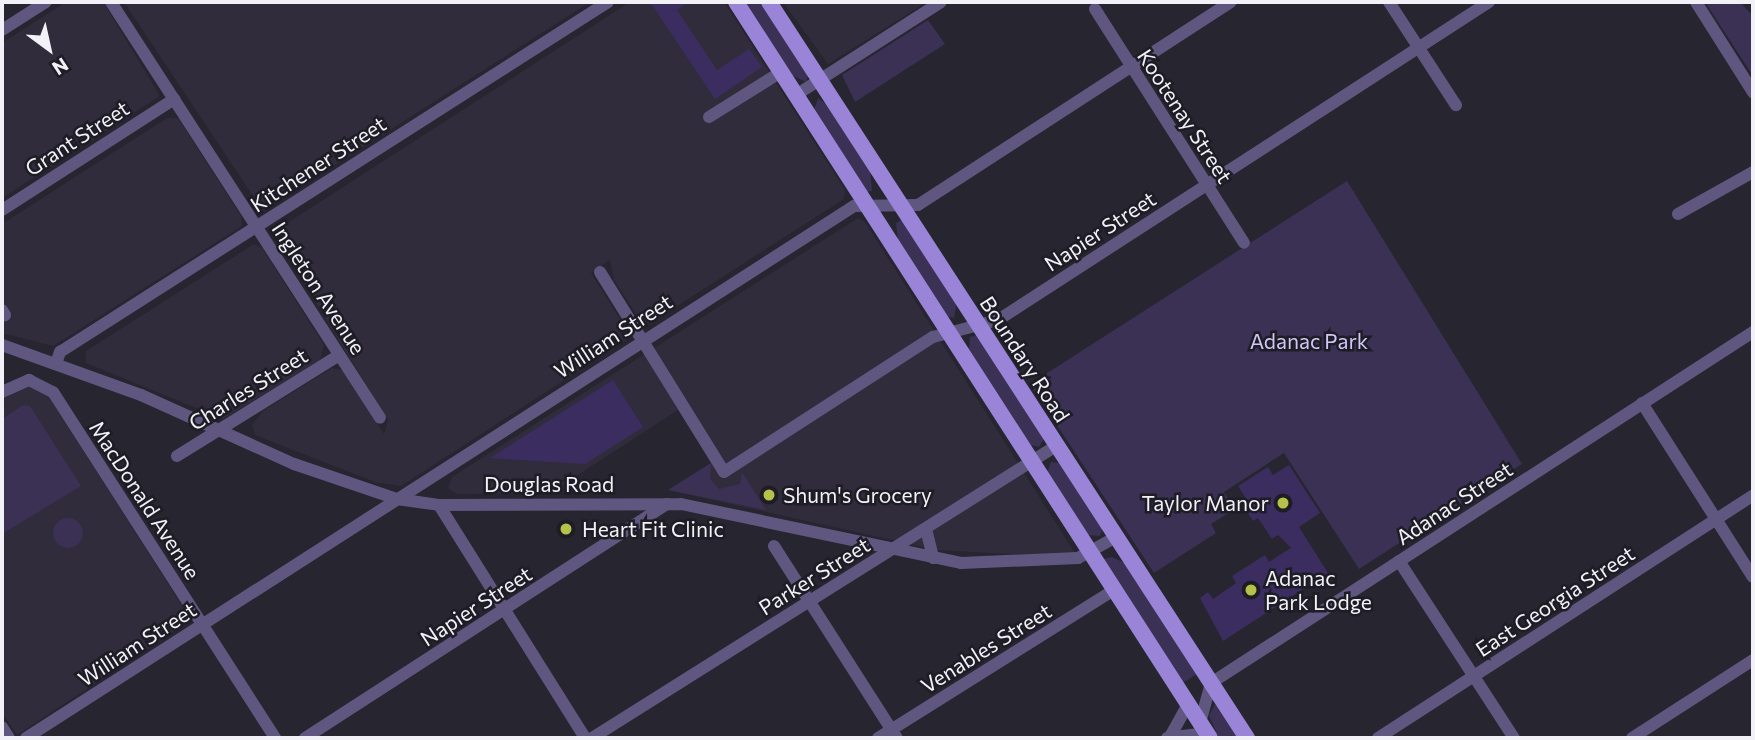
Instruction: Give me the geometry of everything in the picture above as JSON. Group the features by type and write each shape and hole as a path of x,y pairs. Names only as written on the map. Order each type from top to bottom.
{"main road":[{"path":"736,2 1206,731"},
{"name":"Boundary Road","path":"769,2 1247,738"}],"street":[{"path":"2,30 46,2"},
{"name":"Ingleton Avenue","path":"111,2 380,418"},
{"name":"Kitchener Street","path":"56,364 60,352 608,2"},
{"path":"796,95 941,2"},
{"name":"William Street","path":"26,738 854,206 902,206 922,203 1231,2"},
{"path":"1389,2 1456,105"},
{"name":"Napier Street","path":"642,340 724,472 933,337 998,320 1489,2"},
{"path":"1696,2 1753,92"},
{"name":"Kootenay Street","path":"1095,9 1244,243"},
{"path":"709,117 781,72"},
{"name":"Grant Street","path":"2,210 174,99"},
{"path":"1678,214 1746,171 1753,172"},
{"path":"600,272 642,340"},
{"name":"Adanac Street","path":"1211,683 1753,332"},
{"name":"Douglas Road","path":"2,345 220,430 294,464 397,499 439,505 667,504 933,558 1000,562 1090,553 1115,537"},
{"name":"Charles Street","path":"177,456 339,355"},
{"name":"MacDonald Avenue","path":"2,392 24,381 50,390 275,738"},
{"path":"1642,403 1753,577"},
{"name":"Parker Street","path":"592,738 1056,446"},
{"name":"East Georgia Street","path":"1378,738 1753,495"},
{"name":"Napier Street","path":"304,738 505,611 667,504"},
{"path":"439,505 585,738"},
{"path":"926,529 933,558"},
{"path":"854,541 865,566"},
{"path":"774,546 894,734"},
{"path":"1399,561 1514,738"},
{"name":"Venables Street","path":"878,738 894,734 1115,590"},
{"path":"1632,738 1753,660"},
{"path":"1169,737 1206,731 1211,683"},
{"path":"1169,737 1188,704"},
{"path":"2,727 9,738"}],"shaded area":[{"path":"66,2 103,2 160,96 2,198 2,43"},
{"path":"124,2 590,2 263,211"},
{"path":"630,2 724,2 845,190 844,199 649,324 640,320 614,280 610,260 591,273 627,330 626,340 401,486 375,482 255,435 252,425 263,411 332,368 345,371 384,434 388,420 277,240 278,229"},
{"path":"783,2 927,2 828,64"},
{"path":"167,118 178,118 241,216 242,226 53,346 2,333 2,317 5,321 12,316 2,300 2,224"},
{"path":"858,218 865,222 1078,558 937,550 668,490 711,463 678,410 550,493 457,494 448,488 452,477"},
{"path":"254,244 262,248 324,345 320,360 223,419 86,363 86,351"},
{"path":"30,386 49,397 191,620 17,735 2,713 2,399"}],"green space":[{"path":"744,2 764,2 808,76 806,82 791,75"},
{"path":"1705,2 1740,2 1753,16 1753,76"},
{"path":"928,20 945,44 855,102 842,75"},
{"path":"818,98 829,106 870,168 872,191 867,192 814,110"},
{"name":"Adanac Park","path":"1347,181 1522,464 1359,569 1284,453 1224,492 1235,509 1211,524 1216,533 1154,573 1030,384"},
{"path":"903,219 957,302 954,318 945,316 898,240 896,223"},
{"path":"977,335 1045,437 1039,447 1030,445 969,349 970,337"},
{"path":"23,405 30,406 81,486 2,534 2,419"},
{"path":"1051,462 1062,463 1103,527 1100,536 1087,535 1047,473"},
{"path":"711,463 710,479 719,489 740,484 742,472 766,510 668,490"},
{"path":"68,518 79,522 83,533 79,544 68,548 57,544 53,533 57,522"},
{"path":"1112,557 1127,564 1197,674 1182,682 1103,559"},
{"path":"1215,704 1239,738 1219,738 1209,716"}],"building":[{"path":"650,2 688,2 677,10 717,70 749,49 762,67 715,99"},
{"path":"613,380 643,427 585,464 490,458"},
{"path":"1289,465 1320,513 1299,527 1328,573 1223,641 1200,598 1208,592 1213,599 1236,583 1232,576 1265,555 1269,562 1291,548 1278,535 1272,539 1258,518 1253,521 1247,512 1252,508 1238,486 1268,467 1273,475"}],"place":[{"name":"Shum's Grocery","path":"769,495"},
{"name":"Taylor Manor","path":"1283,503"},
{"name":"Heart Fit Clinic","path":"566,529"},
{"name":"Adanac Park Lodge","path":"1251,590"}]}
